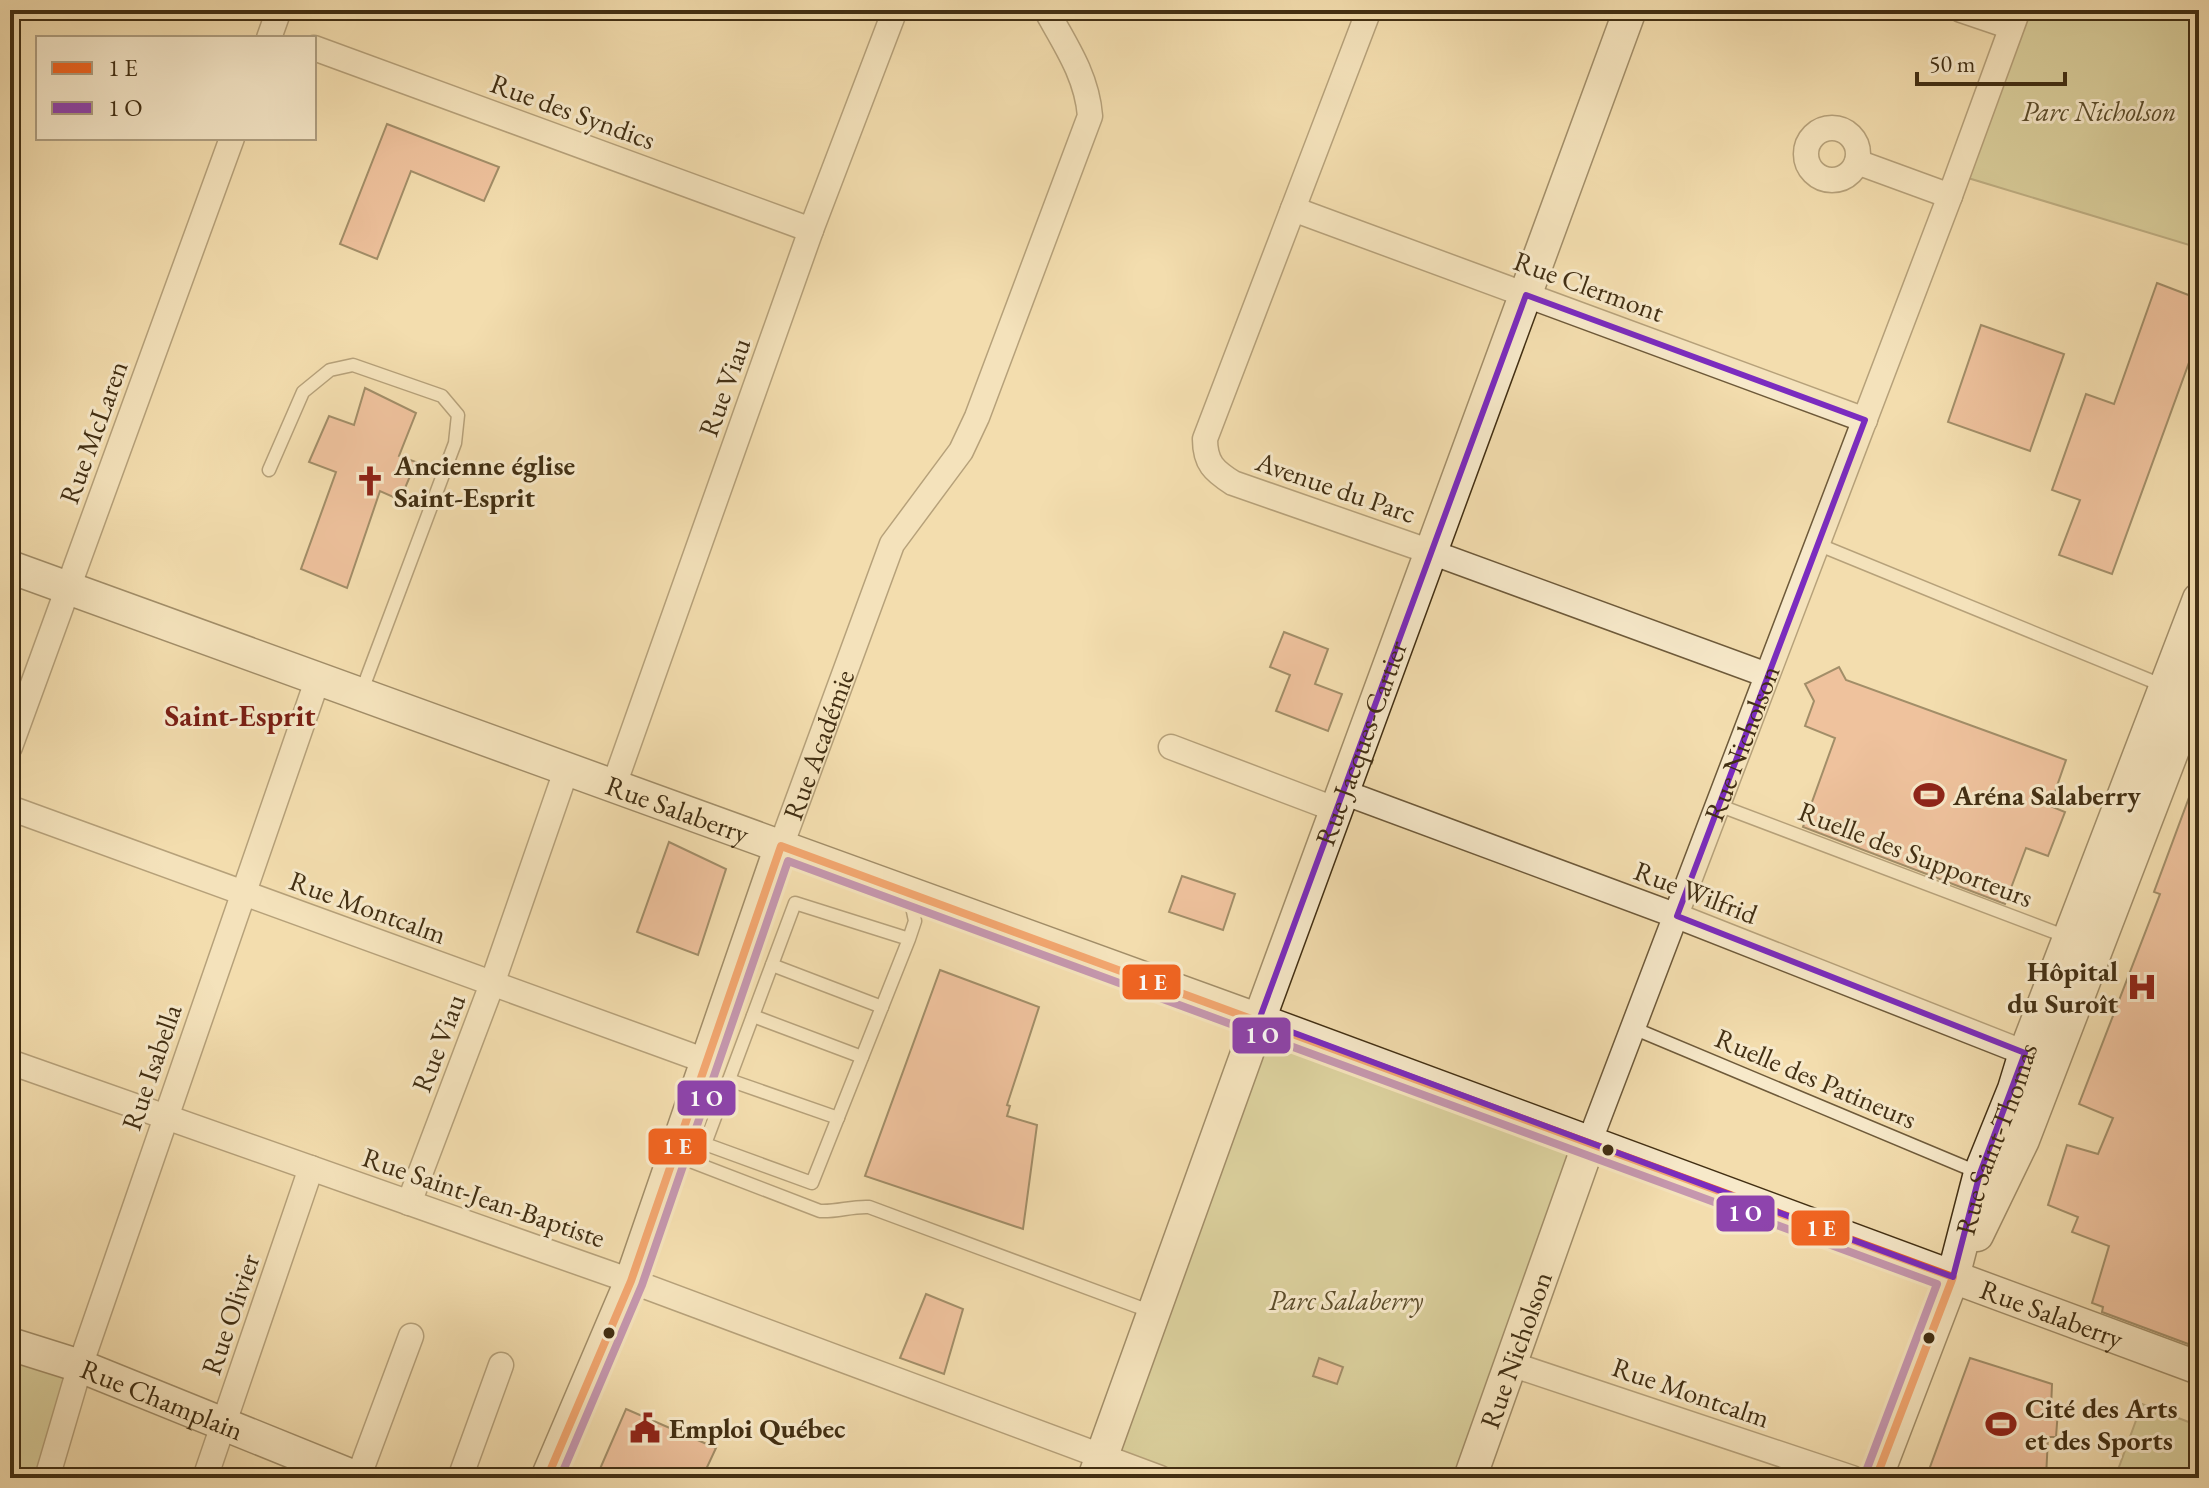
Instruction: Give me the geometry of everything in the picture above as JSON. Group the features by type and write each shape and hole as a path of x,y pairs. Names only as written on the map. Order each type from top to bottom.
{"street":[{"name":"Rue Académie","path":"547,1478 631,1281 674,1155 717,1071 781,846 892,544 961,451 977,417 1090,116 1081,73 1046,10"},
{"name":"Avenue du Parc","path":"1369,10 1205,439 1205,454 1217,472 1233,483 1767,675"},
{"name":"Rue Jacques-Cartier","path":"1098,1467 1630,10"},
{"path":"1961,10 2015,18"},
{"name":"Rue Viau","path":"614,785 886,13"},
{"name":"Rue Nicholson","path":"1470,1478 1589,1143 2015,18"},
{"name":"Rue des Syndics","path":"316,49 811,230"},
{"name":"Rue McLaren","path":"10,747 231,140"},
{"path":"1857,162 1950,196"},
{"name":"Rue Clermont","path":"1293,209 1865,420"},
{"name":"Rue Salaberry","path":"10,567 1259,1020 2199,1368"},
{"name":"Rue Saint-Thomas","path":"1876,1478 1953,1277 1980,1173 2026,1095 2025,1053 2082,944 2134,855 2186,689 2199,599"},
{"name":"Rue Isabella","path":"47,1478 80,1366 318,678"},
{"name":"Rue Wilfrid","path":"1171,747 1677,916 2025,1053"},
{"name":"Rue Viau","path":"409,1203 492,984 567,768"},
{"name":"Rue Montcalm","path":"10,808 492,984 717,1071"},
{"name":"Rue Saint-Thomas","path":"1953,1277 1982,1227 2026,1095 2082,944"},
{"name":"Rue Saint-Jean-Baptiste","path":"10,1062 631,1281 1098,1467 1160,1478"},
{"name":"Rue Olivier","path":"205,1478 311,1168"},
{"path":"357,1478 411,1336"},
{"name":"Rue Champlain","path":"10,1344 80,1366 357,1478"},
{"name":"Rue Montcalm","path":"1511,1364 1852,1478"},
{"path":"460,1478 501,1365"}],"lane":[{"path":"269,470 303,392 330,370 353,365 442,396 458,415 455,443 361,693"},
{"path":"1817,544 2186,689"},
{"name":"Ruelle des Supporteurs","path":"1718,805 2082,944"},
{"path":"908,892 915,921 909,939 812,1183 705,1144 717,1071 753,1016 795,903 909,939"},
{"path":"909,939 922,920 946,906"},
{"path":"772,965 882,1007"},
{"path":"753,1016 862,1057"},
{"name":"Ruelle des Patineurs","path":"1633,1028 1980,1173"},
{"path":"717,1071 838,1118"},
{"path":"674,1155 820,1211 869,1207 1154,1312"}],"highlighted area":[{"path":"1526,295 1865,420 1677,916 2025,1053 1980,1173 1953,1277 1259,1020"}],"green space":[{"name":"Parc Nicholson","path":"2031,10 2199,10 2199,248 1968,178"},
{"name":"Parc Salaberry","path":"1259,1020 1589,1143 1470,1478 1160,1478 1102,1456"},
{"path":"10,1344 80,1366 47,1478 10,1478"},
{"path":"2142,1404 2199,1426 2199,1478 2115,1478"}],"building":[{"path":"387,124 499,167 484,201 411,171 377,259 340,244"},
{"path":"2157,283 2199,299 2199,335 2112,574 2059,555 2080,500 2052,490 2086,394 2114,404"},
{"path":"1981,325 2064,354 2030,451 1948,422"},
{"name":"Ancienne église Saint-Esprit","path":"365,388 416,413 399,456 416,462 400,500 380,491 347,588 301,569 336,472 309,462 329,416 354,425"},
{"path":"1284,632 1328,649 1315,684 1342,694 1328,731 1276,711 1290,675 1270,667"},
{"name":"Aréna Salaberry","path":"1839,667 1846,680 2066,760 2050,806 2065,812 2048,856 2026,848 2005,904 1803,827 1835,738 1805,726 1814,701 1805,684"},
{"name":"Hôpital du Suroît","path":"2197,776 2199,1348 2102,1312 2103,1307 2092,1303 2109,1246 2072,1232 2078,1217 2048,1205 2067,1145 2098,1154 2113,1118 2079,1104 2160,894 2154,892"},
{"path":"669,842 726,869 698,955 637,932"},
{"path":"1182,876 1235,894 1223,930 1169,912"},
{"path":"940,970 1039,1007 1007,1105 1010,1106 1007,1116 1037,1125 1023,1229 865,1176"},
{"path":"926,1294 963,1309 944,1374 900,1358"},
{"path":"1319,1358 1343,1367 1337,1384 1313,1376"},
{"name":"Cité des Arts et des Sports","path":"1970,1358 2052,1384 2051,1409 2058,1410 2056,1437 2048,1437 2046,1478 1926,1478"},
{"name":"Emploi Québec","path":"626,1409 716,1448 702,1478 596,1478"}],"transit line":[{"path":"547,1478 631,1281 781,846 1953,1277 1876,1478"},
{"path":"560,1478 642,1285 788,861 1937,1284 1865,1474"}],"place":[{"name":"Ancienne église Saint-Esprit","path":"370,481"},
{"name":"Aréna Salaberry","path":"1929,795"},
{"name":"Hôpital du Suroît","path":"2142,987"},
{"name":"Cité des Arts et des Sports","path":"2001,1424"},
{"name":"Emploi Québec","path":"645,1428"}],"district":[{"name":"Saint-Esprit","path":"240,716"}]}
